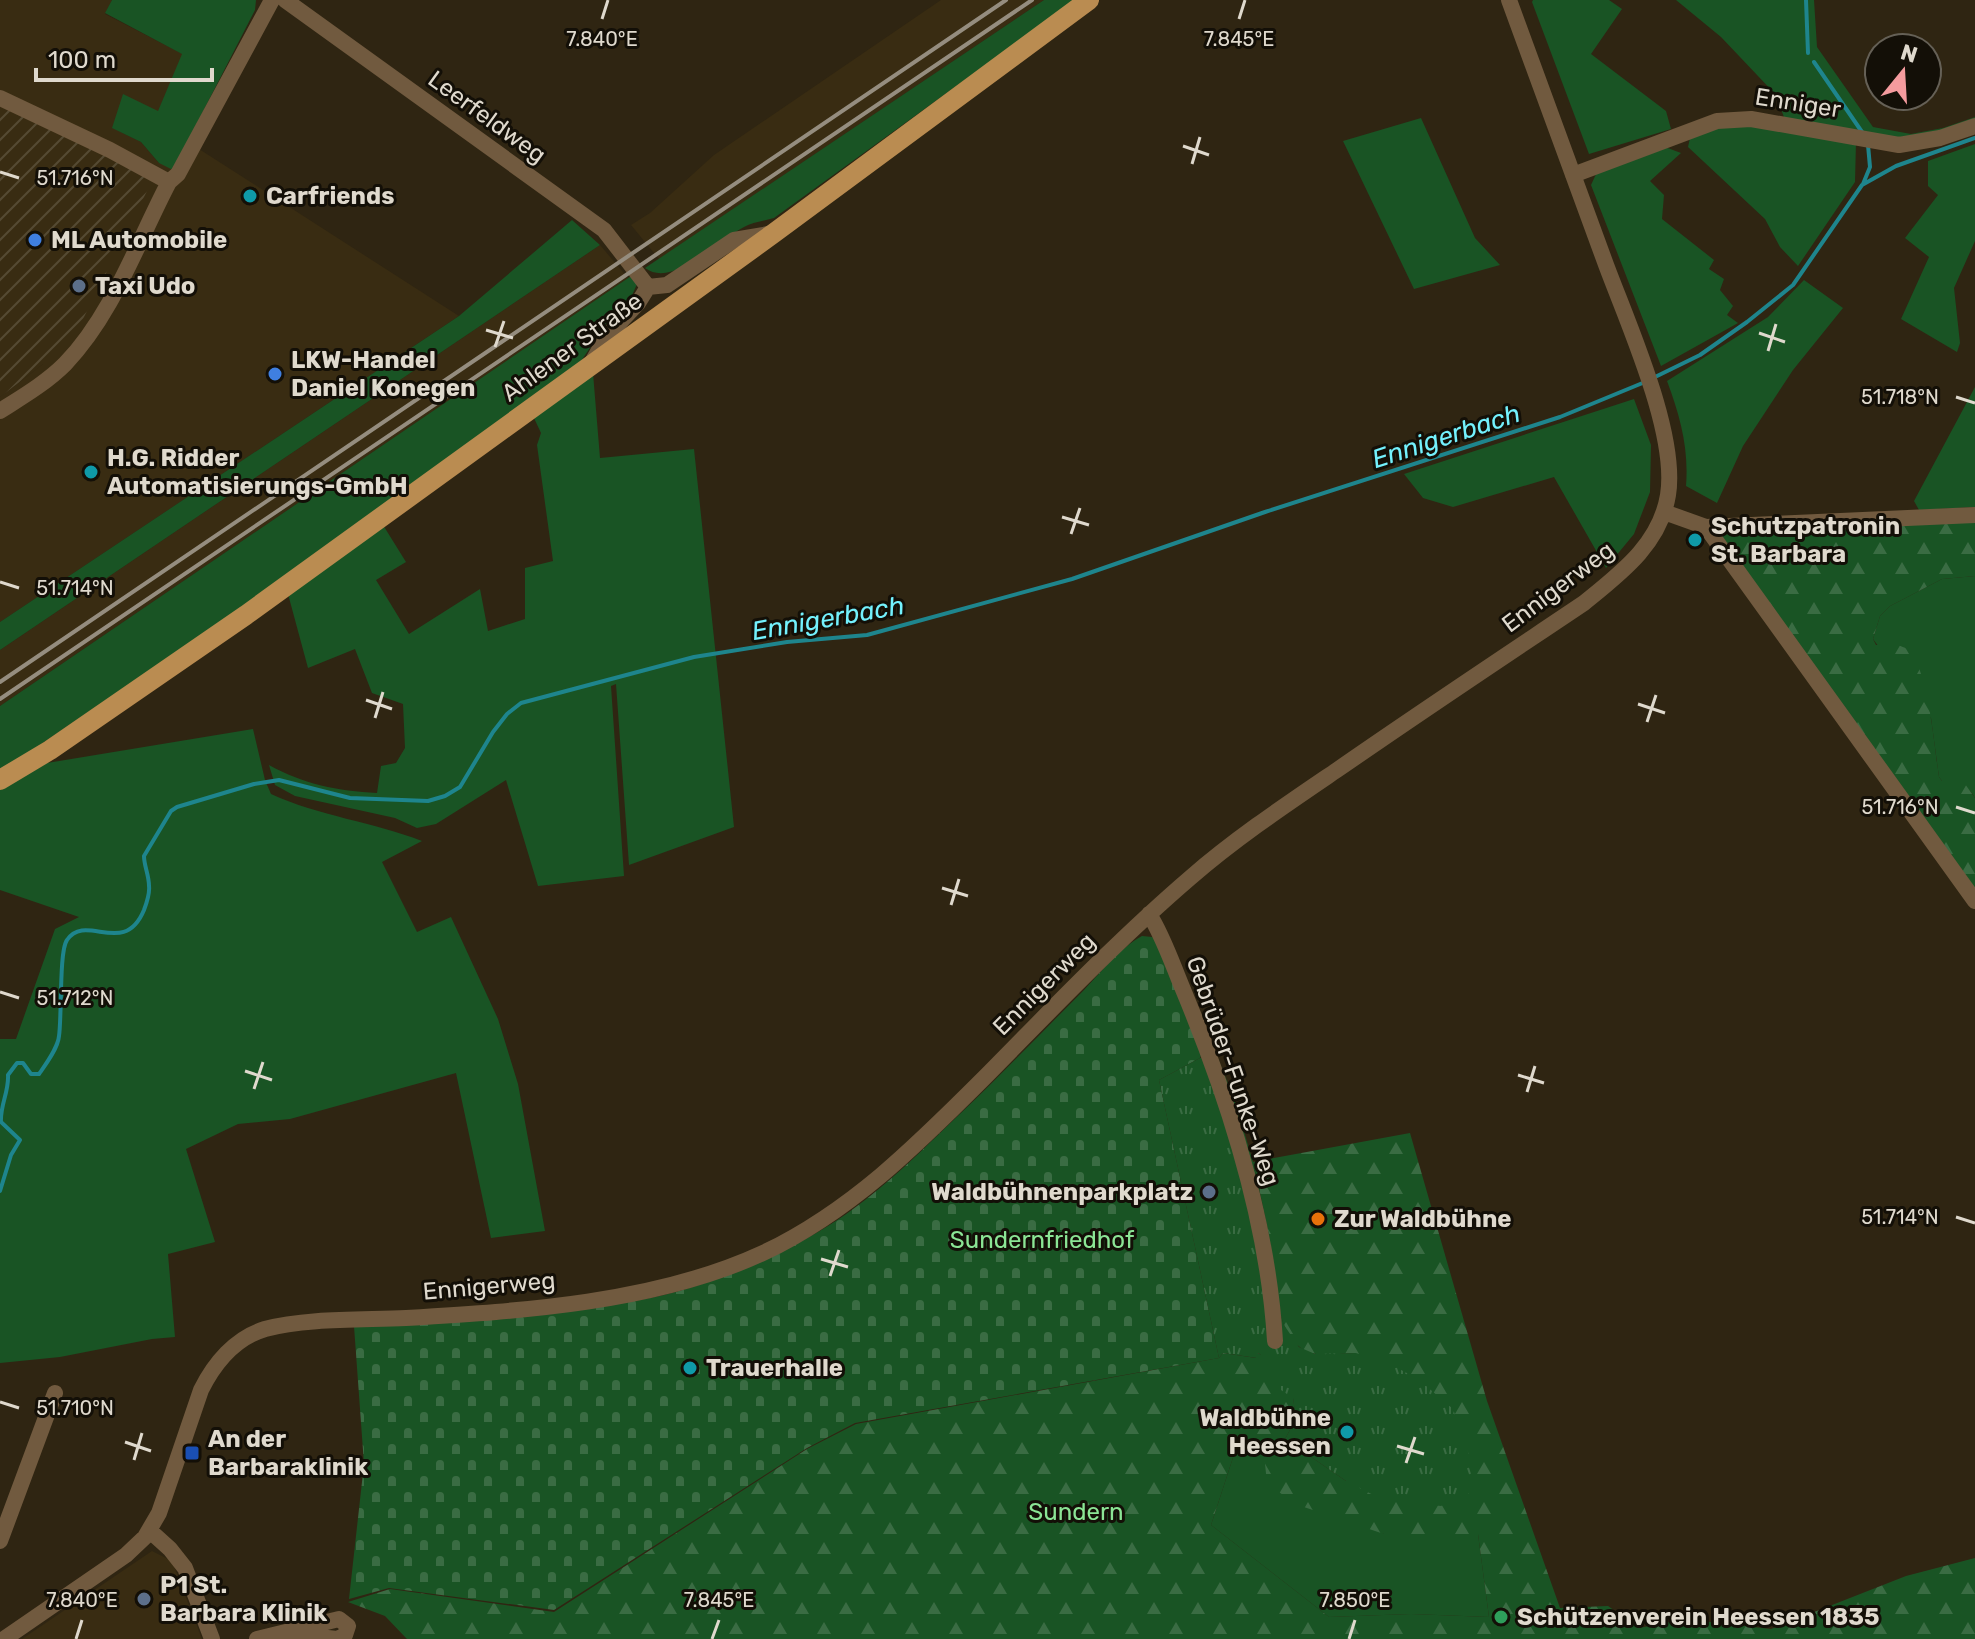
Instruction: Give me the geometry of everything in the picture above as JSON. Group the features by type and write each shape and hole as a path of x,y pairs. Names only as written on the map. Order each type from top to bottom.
{"main road":[{"name":"Ahlener Straße","path":"0,780 50,750 246,615 774,233 1089,0"}],"street":[{"path":"0,411 63,366 87,339 105,310 169,182 178,174 272,0"},
{"name":"Leerfeldweg","path":"285,0 604,230 648,287"},
{"name":"Ennigerweg","path":"4,1639 126,1555 149,1530 167,1492 201,1390 225,1354 244,1339 264,1329 299,1324 472,1314 627,1294 721,1269 776,1247 825,1219 909,1153 1149,914 1223,850 1584,603 1625,570 1655,532 1664,512 1669,477 1660,421 1509,0"},
{"path":"0,98 169,182"},
{"name":"Enniger","path":"1573,175 1717,121 1733,119 1751,119 1899,145 1940,138 1975,126"},
{"path":"589,367 607,336 638,303 648,287 667,285 734,240 774,233"},
{"path":"1664,512 1706,527 1975,515"},
{"path":"1706,527 1975,901"},
{"name":"Gebrüder-Funke-Weg","path":"1149,914 1195,1019 1249,1180 1275,1341"},
{"path":"0,1541 55,1393"},
{"path":"149,1530 185,1568 212,1639"},
{"path":"257,1639 281,1633 338,1639"}],"shaded area":[{"path":"0,0 112,0 105,14 183,54 158,112 113,128 141,142 159,163 199,149 459,316 0,622 0,397 43,364 0,102"},
{"path":"941,0 1044,0 659,259 631,225 650,213 714,155"},
{"path":"0,102 153,179 82,321 43,364 0,397"},
{"path":"600,245 628,278 0,706 0,650"},
{"name":"P1 St. Barbara Klinik","path":"152,1551 172,1561 202,1639 22,1639"}],"green space":[{"path":"112,0 256,0 255,10 173,170 159,163 141,142 112,128 123,94 158,111 182,54 105,13"},
{"path":"1044,0 1075,0 774,218 744,227 682,268 656,273 645,268"},
{"path":"1533,0 1609,0 1622,9 1591,54 1666,111 1671,129 1589,154"},
{"path":"1676,0 1814,0 1817,47 1873,127 1911,134 1943,128 1975,117 1975,123 1912,140 1785,120 1776,95 1721,37"},
{"path":"1421,118 1475,238 1500,265 1414,289 1343,141"},
{"path":"1734,122 1856,142 1855,182 1798,266 1780,247 1765,219 1688,147 1690,138"},
{"path":"1975,144 1975,241 1954,288 1960,343 1957,352 1901,319 1929,257 1905,238 1938,195 1928,186 1928,161"},
{"path":"1665,147 1681,153 1650,181 1664,195 1662,219 1714,260 1709,269 1724,279 1720,290 1733,306 1727,315 1738,323 1661,366 1591,185 1597,172"},
{"path":"572,220 600,245 0,650 0,622 459,316"},
{"path":"634,274 637,284 630,300 606,324 577,367 240,609 0,772 0,706"},
{"path":"1804,280 1843,308 1793,370 1743,446 1717,503 1686,486 1682,432 1667,381 1768,317"},
{"path":"593,373 600,458 694,449 734,827 629,865 616,684 611,686 624,876 538,886 506,780 436,824 417,828 395,818 295,796 275,785 269,765 321,785 377,793 381,766 396,763 405,748 403,704 372,693 355,649 308,668 288,594 383,525 406,562 376,580 409,634 480,589 488,631 525,619 525,568 553,561 537,445 541,433 534,418"},
{"path":"1975,387 1975,507 1919,510 1914,501"},
{"path":"1634,399 1651,445 1650,492 1634,534 1606,568 1554,477 1453,507 1423,498 1404,474"},
{"path":"1975,520 1975,576 1942,579 1890,606 1880,616 1873,639 1876,645 1903,647 1914,658 1929,708 1939,777 1942,781 1965,784 1975,798 1975,888 1721,536 1725,531"},
{"path":"1975,576 1975,798 1965,787 1942,781 1939,777 1931,718 1873,639 1880,616 1890,606 1942,579"},
{"path":"253,729 271,794 422,841 382,862 417,932 451,917 498,1019 518,1084 545,1231 491,1238 456,1073 290,1119 238,1124 186,1149 215,1242 168,1254 175,1337 60,1357 0,1363 0,1039 16,1039 55,929 79,917 0,890 0,790 47,763"},
{"name":"Sundernfriedhof","path":"1142,936 1159,942 1203,1050 1200,1058 1159,1080 1219,1358 855,1423 807,1448 554,1610 389,1588 349,1599 364,1464 354,1326 505,1316 618,1304 699,1285 788,1248 846,1214 897,1173 992,1083 1119,953"},
{"path":"1216,1054 1234,1098 1253,1162 1270,1240 1278,1307 1284,1325 1299,1347 1315,1354 1356,1353 1390,1364 1418,1379 1453,1409 1472,1463 1470,1493 1441,1506 1383,1500 1346,1481 1285,1439 1296,1419 1293,1398 1278,1388 1273,1363 1258,1353 1257,1358 1223,1353 1219,1358 1159,1080 1200,1058"},
{"name":"Sundern","path":"1410,1133 1487,1401 1560,1608 1608,1606 1639,1628 1684,1619 1771,1629 1906,1576 1975,1558 1975,1639 407,1639 385,1616 348,1602 390,1589 554,1612 807,1449 856,1424 1219,1358 1223,1353 1256,1358 1257,1353 1274,1360 1293,1397 1296,1419 1285,1439 1346,1481 1356,1353 1320,1354 1307,1351 1292,1338 1285,1326 1276,1296 1269,1236 1253,1162","holes":["1239,1439 1264,1454 1267,1483 1295,1504 1384,1534 1478,1534 1489,1617 1411,1614 1329,1617 1211,1525"]},
{"path":"1239,1439 1384,1534 1478,1534 1489,1617 1411,1614 1329,1617 1211,1525"}],"waterway":[{"path":"1806,0 1808,53"},
{"path":"1814,62 1862,132"},
{"name":"Ennigerbach","path":"1653,378 1700,355 1793,285 1862,185 1896,166 1975,138"},
{"path":"1863,184 1870,167 1868,145"},
{"name":"Ennigerbach","path":"0,1191 11,1155 20,1140 1,1122 8,1075 17,1063 23,1063 31,1074 39,1074 56,1046 67,940 84,930 116,933 136,924 149,892 144,856 171,811 177,807 254,784 279,780 350,798 428,801 460,787 493,732 507,714 521,703 694,657 787,642 867,635 1072,579 1265,512 1560,417 1645,382"}],"railway":[{"path":"0,682 1006,0"},
{"path":"0,699 1032,0"}],"place":[{"name":"Carfriends","path":"250,196"},
{"name":"ML Automobile","path":"35,240"},
{"name":"Taxi Udo","path":"79,286"},
{"name":"LKW-Handel Daniel Konegen","path":"275,374"},
{"name":"H.G. Ridder Automatisierungs-GmbH","path":"91,472"},
{"name":"Schutzpatronin St. Barbara","path":"1695,540"},
{"name":"Waldbühnenparkplatz","path":"1209,1192"},
{"name":"Zur Waldbühne","path":"1318,1219"},
{"name":"Trauerhalle","path":"690,1368"},
{"name":"Waldbühne Heessen","path":"1347,1432"},
{"name":"An der Barbaraklinik","path":"192,1453"},
{"name":"P1 St. Barbara Klinik","path":"144,1599"},
{"name":"Schützenverein Heessen 1835","path":"1501,1617"}]}
